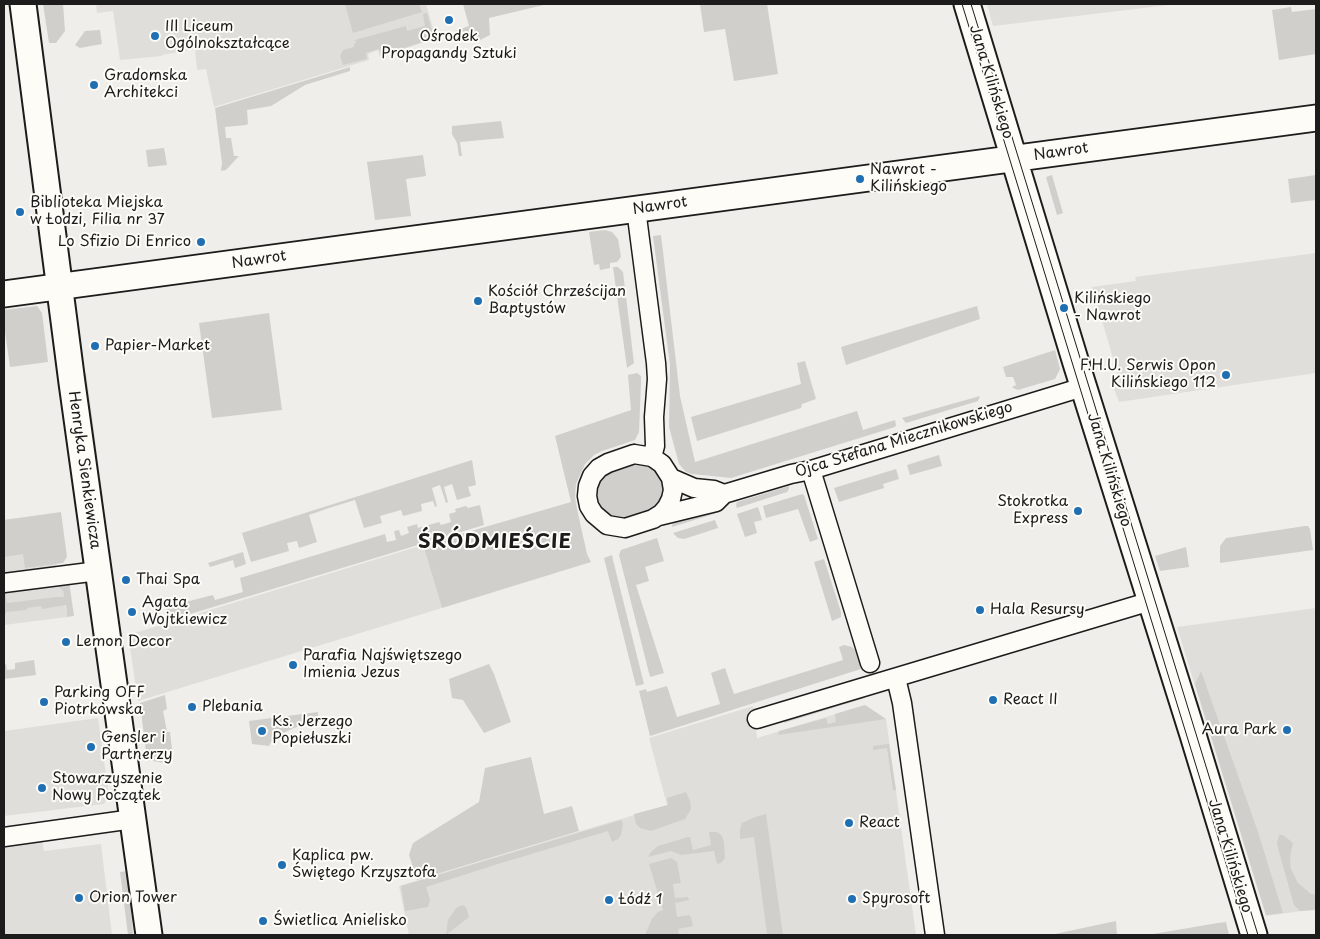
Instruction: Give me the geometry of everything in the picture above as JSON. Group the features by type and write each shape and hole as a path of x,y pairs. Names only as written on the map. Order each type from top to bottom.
{"street":[{"name":"Henryka Sienkiewicza","path":"23,4 98,570 149,935"},
{"name":"Jana Kilińskiego","path":"967,4 1083,386 1254,935"},
{"name":"Nawrot","path":"4,294 1316,118"},
{"path":"636,209 656,363 655,440 652,456"},
{"name":"Ojca Stefana Miecznikowskiego","path":"659,516 716,502 724,494 811,470 1083,386"},
{"path":"634,454 652,456 662,464 671,478 673,490 671,499 659,516 625,528 616,528 600,520 589,506 588,486 592,476 599,468 608,463 634,454"},
{"path":"811,470 870,663"},
{"name":"Ojca Stefana Miecznikowskiego","path":"671,478 694,488 714,490 724,494"},
{"path":"4,582 98,570"},
{"path":"757,719 1151,601"},
{"path":"896,678 906,732 935,935"},
{"path":"10,836 132,819"}],"shaded area":[{"path":"43,4 63,4 65,31 56,43 49,43"},
{"path":"96,4 426,4 436,38 380,57 378,50 368,54 369,60 214,107 206,69 197,70 195,49 162,56 120,60 113,11 97,13"},
{"path":"345,4 419,4 422,12 353,33"},
{"path":"463,4 548,4 489,18 490,35 476,42 473,34 458,39 455,31 469,26"},
{"path":"700,4 767,4 778,74 734,81 725,29 704,32"},
{"path":"987,4 1177,4 993,26"},
{"path":"1291,7 1292,12 1316,9 1316,54 1279,60 1272,10"},
{"path":"427,13 434,38 381,56 379,49 366,53 367,59 343,65 340,56 343,50 354,47 355,40 406,26 407,31 425,26 423,14"},
{"path":"100,30 102,44 80,48 75,45 85,31"},
{"path":"350,67 350,71 305,85 271,106 247,110 248,124 246,125 225,127 226,138 231,138 234,156 239,156 226,170 221,171 222,163 215,108"},
{"path":"501,121 504,138 460,142 462,156 459,156 457,143 452,134 452,126"},
{"path":"164,148 167,165 148,167 146,150"},
{"path":"423,155 426,176 406,179 411,216 375,220 367,162"},
{"path":"1052,175 1063,213 1057,215 1046,177"},
{"path":"1316,175 1316,200 1291,203 1288,179"},
{"path":"605,230 612,232 618,239 621,257 617,262 610,263 610,268 600,270 599,264 594,265 589,232"},
{"path":"661,235 680,396 695,462 857,411 863,430 895,420 895,427 731,478 686,472 679,464 669,427 670,365 653,236"},
{"path":"1316,253 1316,373 1119,402 1113,386 1121,385 1092,287 1136,281 1135,277"},
{"path":"613,267 618,267 623,272 634,363 627,368"},
{"path":"37,306 42,313 48,362 10,367 4,310"},
{"path":"977,306 980,319 846,365 841,347"},
{"path":"269,313 282,410 212,418 199,323"},
{"path":"1055,350 1060,369 1055,379 1018,390 1012,387 1016,385 1013,377 1006,377 1003,367"},
{"path":"805,361 816,399 802,404 801,408 697,441 691,417 801,384 797,363"},
{"path":"83,373 86,373 103,499 100,499"},
{"path":"637,373 641,376 641,383 639,432 635,440 594,455 585,464 576,484 575,497 577,509 587,554 591,562 442,608 423,545 571,502 555,436 631,410 628,375"},
{"path":"980,396 978,401 906,423 902,418"},
{"path":"939,455 942,466 910,475 907,465"},
{"path":"472,460 476,485 468,487 471,496 457,500 452,484 444,487 448,502 446,503 440,485 432,488 437,506 435,507 433,501 421,504 422,511 403,516 401,510 380,516 382,523 364,528 355,500 309,515 317,542 299,548 297,541 287,543 289,551 251,562 242,533"},
{"path":"635,463 650,465 656,469 664,482 663,496 660,503 650,512 624,520 605,514 597,503 595,496 599,480 611,470"},
{"path":"896,469 899,479 883,484 884,488 839,502 834,488"},
{"path":"789,486 787,492 737,508 737,502"},
{"path":"804,495 818,539 810,542 798,509 766,518 763,506"},
{"path":"480,505 484,525 167,621 166,607 213,595 215,600 243,592 240,578 385,534 387,542 396,540 394,531 399,530 401,536 409,533 407,527 417,524 418,528 439,522 441,525 451,522 449,514 456,512 455,509"},
{"path":"758,507 762,520 754,522 757,533 745,537 737,514"},
{"path":"719,510 720,512 672,527 673,521"},
{"path":"61,512 67,557 63,563 25,568 23,554 4,557 4,520"},
{"path":"50,514 59,587 63,591 67,617 4,625 4,520"},
{"path":"715,520 718,528 684,539 678,538 673,533"},
{"path":"1308,526 1310,529 1313,550 1220,563 1220,546 1226,538"},
{"path":"657,538 664,561 645,567 649,581 636,585 664,673 650,677 619,555 621,550"},
{"path":"423,545 442,608 138,701 128,635"},
{"path":"1186,547 1189,567 1160,571 1155,556"},
{"path":"243,552 246,564 235,568 233,560 210,567 208,563"},
{"path":"612,555 644,684 636,686 604,558"},
{"path":"824,559 841,612 841,617 832,621 814,562"},
{"path":"69,581 74,616 67,617 66,605 42,609 41,606 27,608 27,610 6,612 4,614 4,589 7,603 64,597 58,582"},
{"path":"1316,608 1316,909 1266,916 1177,627"},
{"path":"844,645 852,647 857,652 864,668 650,736 639,691 646,689 647,692 667,686 677,717 720,704 711,673 725,668 734,694 843,660 839,647"},
{"path":"34,660 36,675 4,679 4,665 6,664 7,670 15,669 15,663"},
{"path":"489,664 511,722 484,733 463,700 452,698 449,679"},
{"path":"1201,671 1258,832 1283,913 1266,915 1195,684"},
{"path":"165,695 167,709 163,711 167,732 170,732 172,749 170,764 147,760 140,703"},
{"path":"864,695 865,698 784,723 785,721"},
{"path":"865,705 886,719 916,935 409,935 399,886 667,805 649,738 753,706 757,738"},
{"path":"865,705 886,719 778,735 779,731 826,718 828,724 836,722 835,714"},
{"path":"318,712 318,720 279,735 272,740 269,746 252,744 249,721"},
{"path":"98,718 109,796 104,804 4,816 4,731"},
{"path":"889,744 896,790 893,790 887,748 873,750 873,746"},
{"path":"531,757 544,814 572,806 579,831 417,880 409,855 413,843 479,802 485,768"},
{"path":"686,792 691,809 685,819 651,831 640,828 636,824 634,814 668,805 667,798"},
{"path":"766,814 783,935 756,935 767,934 754,837 740,839 742,823"},
{"path":"621,820 623,824 621,835 612,842 608,831 426,887 430,900 428,907 405,911 401,886"},
{"path":"709,832 717,832 722,836 725,858 721,863 717,864 714,851 681,855 671,851 648,857 658,846 688,837 690,837 693,850 711,845"},
{"path":"1279,835 1283,835 1293,843 1290,857 1291,869 1298,883 1311,894 1316,895 1316,910 1300,911 1294,905 1277,843"},
{"path":"42,841 44,851 101,844 112,935 4,935 4,846"},
{"path":"671,858 677,862 681,883 673,884 675,898 688,897 689,900 675,903 677,917 689,915 693,926 678,929 679,935 645,935 652,919 658,912 663,910 649,864"},
{"path":"128,871 133,935 128,935 120,872"},
{"path":"463,905 466,907 469,917 446,935 448,920 457,907"},
{"path":"1116,921 1117,935 1050,935"},
{"path":"1226,922 1229,935 1147,935 1218,923"}],"tram line":[{"path":"962,4 1248,935"},
{"path":"971,4 1258,935"}],"place":[{"name":"Ośrodek Propagandy Sztuki","path":"449,20"},
{"name":"III Liceum Ogólnokształcące","path":"155,36"},
{"name":"Gradomska Architekci","path":"94,85"},
{"name":"Nawrot - Kilińskiego","path":"860,179"},
{"name":"Biblioteka Miejska w Łodzi, Filia nr 37","path":"20,212"},
{"name":"Lo Sfizio Di Enrico","path":"201,242"},
{"name":"Kościół Chrześcijan Baptystów","path":"478,301"},
{"name":"Kilińskiego - Nawrot","path":"1064,308"},
{"name":"Papier-Market","path":"95,346"},
{"name":"F.H.U. Serwis Opon Kilińskiego 112","path":"1226,375"},
{"name":"Stokrotka Express","path":"1078,511"},
{"name":"Thai Spa","path":"126,580"},
{"name":"Hala Resursy","path":"980,610"},
{"name":"Agata Wojtkiewicz","path":"132,612"},
{"name":"Lemon Decor","path":"66,642"},
{"name":"Parafia Najświętszego Imienia Jezus","path":"293,665"},
{"name":"React II","path":"993,700"},
{"name":"Parking OFF Piotrkowska","path":"44,702"},
{"name":"Plebania","path":"192,707"},
{"name":"Aura Park","path":"1287,730"},
{"name":"Ks. Jerzego Popiełuszki","path":"262,731"},
{"name":"Gensler i Partnerzy","path":"91,747"},
{"name":"Stowarzyszenie Nowy Początek","path":"42,788"},
{"name":"React","path":"849,823"},
{"name":"Kaplica pw. Świętego Krzysztofa","path":"282,865"},
{"name":"Orion Tower","path":"79,898"},
{"name":"Spyrosoft","path":"852,899"},
{"name":"Łódź 1","path":"609,900"},
{"name":"Świetlica Anielisko","path":"263,921"}],"district":[{"name":"ŚRÓDMIEŚCIE","path":"495,542"}]}
